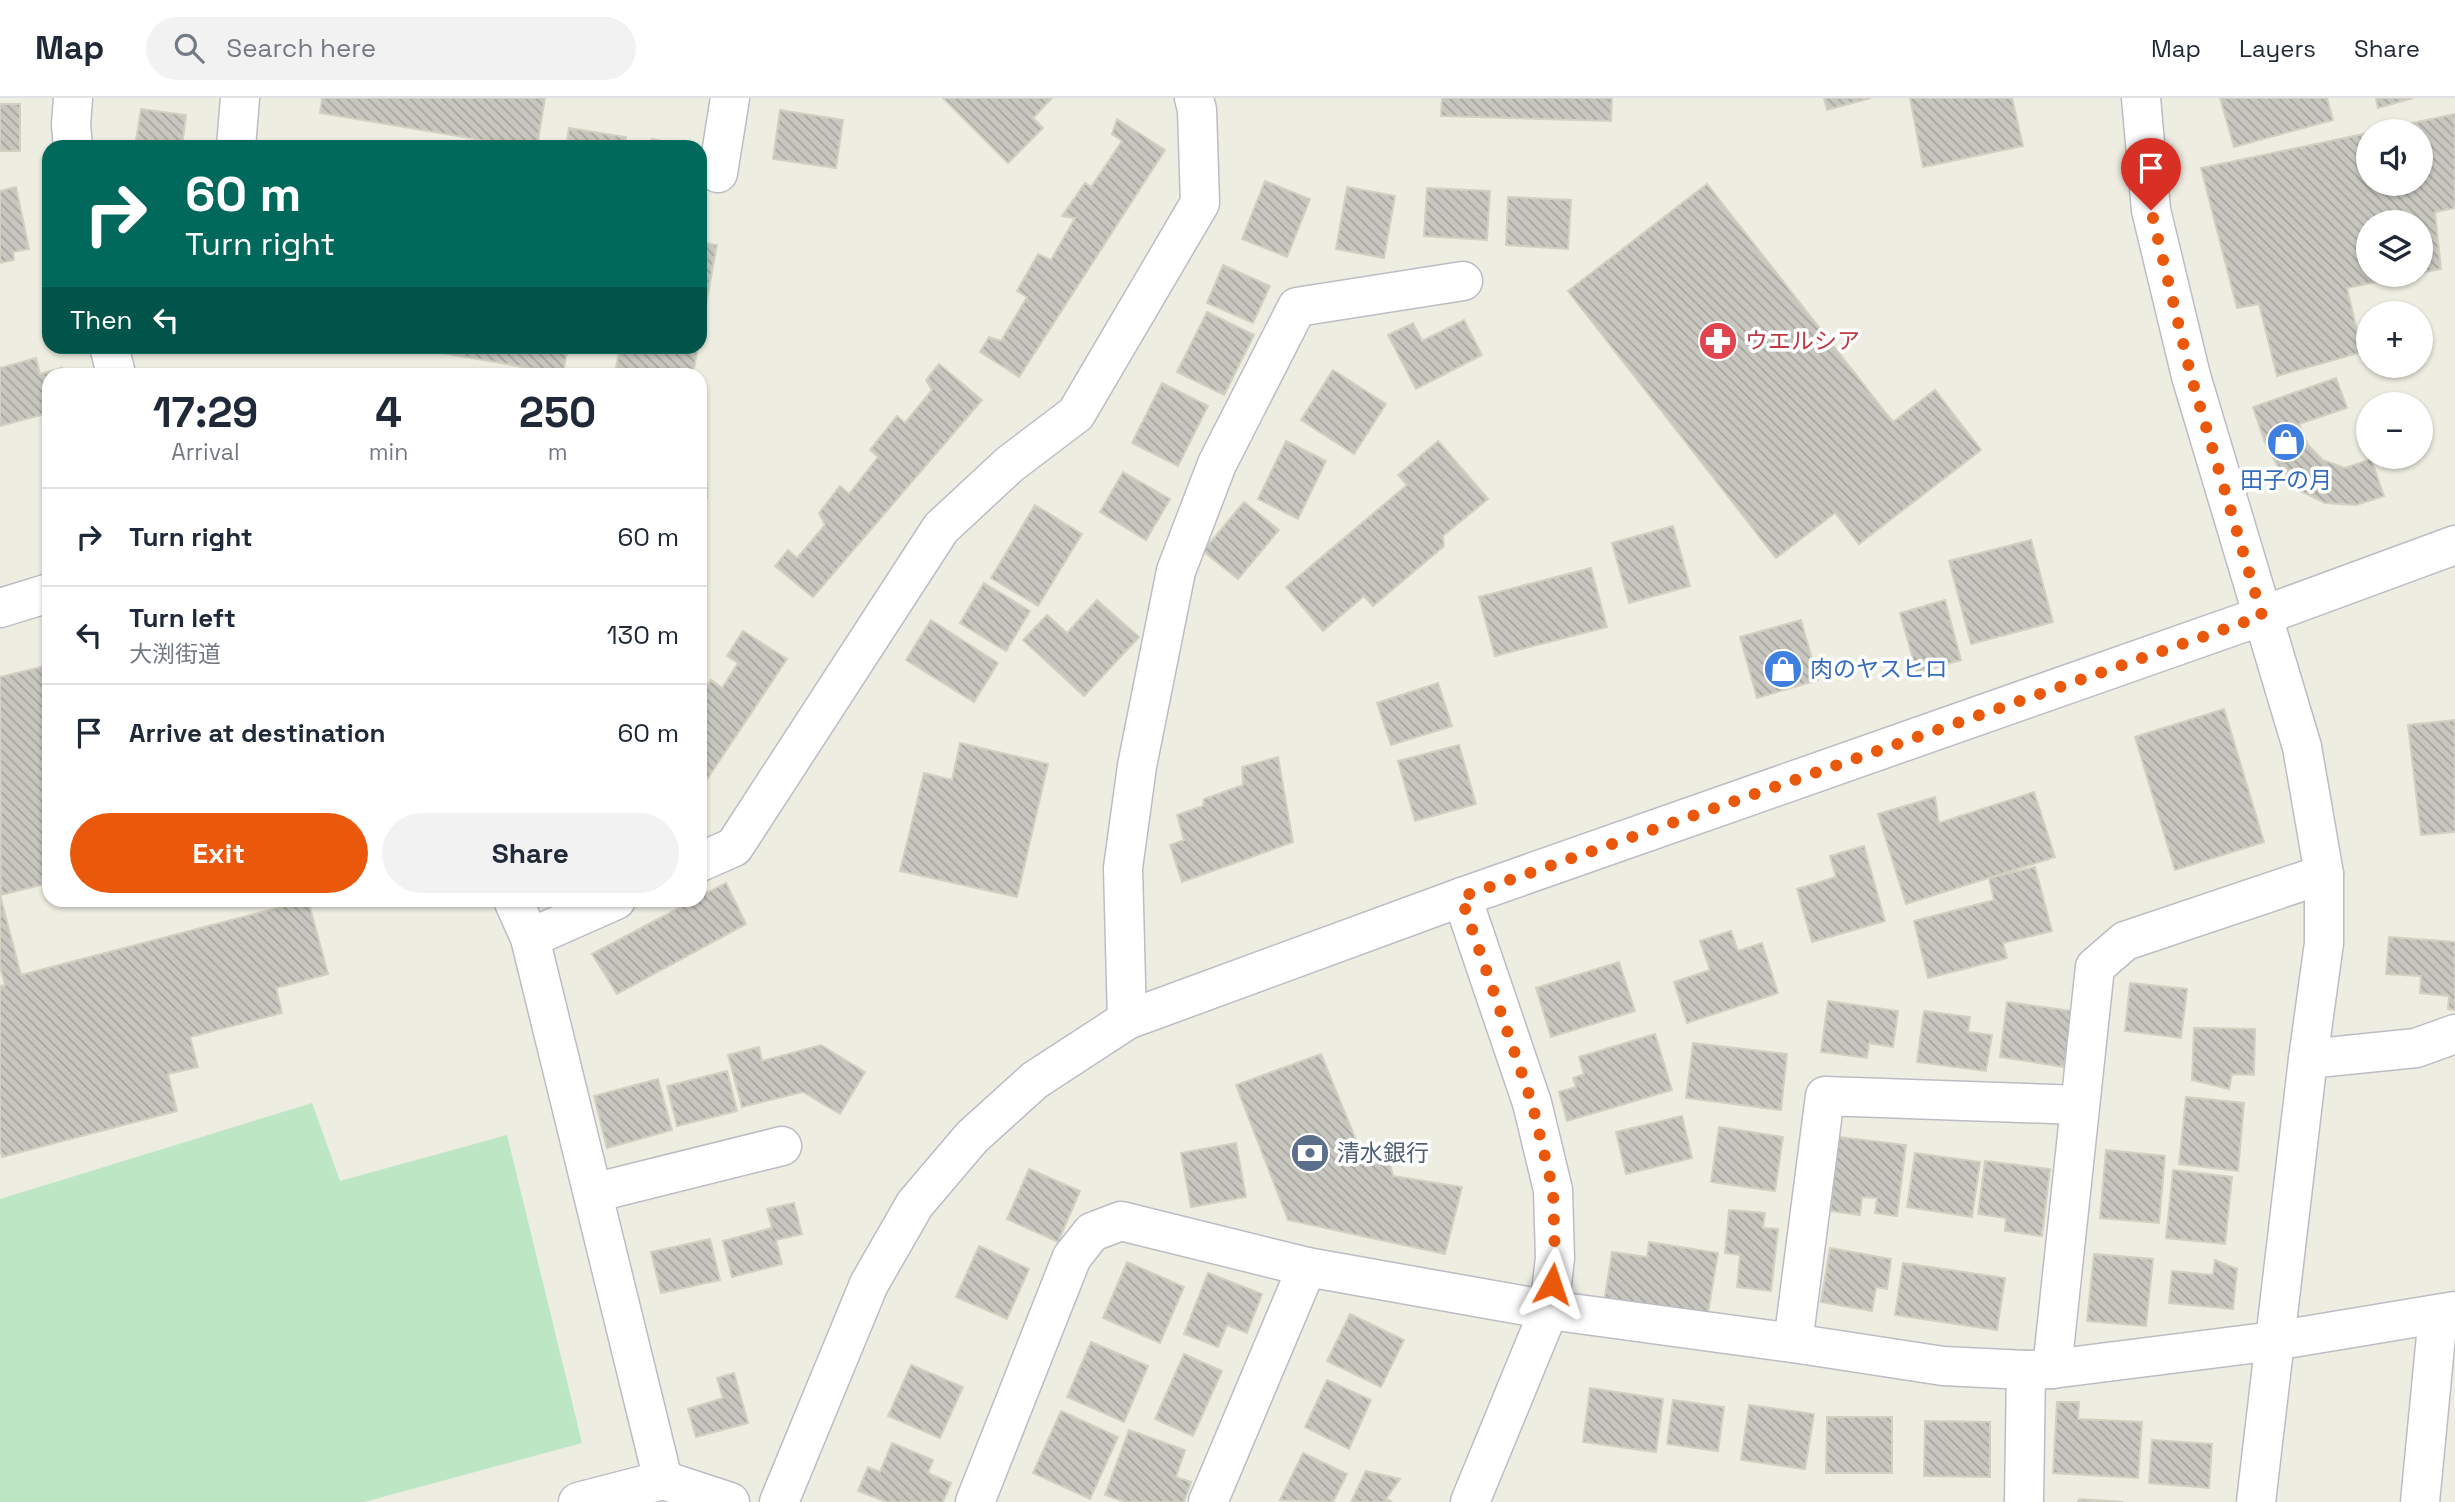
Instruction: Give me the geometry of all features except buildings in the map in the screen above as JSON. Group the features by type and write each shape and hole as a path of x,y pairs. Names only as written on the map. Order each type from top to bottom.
{"street":[{"path":"72,140 73,98"},
{"path":"237,140 240,98"},
{"path":"718,173 730,98"},
{"path":"707,859 734,847 941,528 1010,464 1076,414 1200,203 1197,110 1194,98"},
{"path":"2141,98 2151,210 2191,376 2302,747 2324,874 2324,943 2256,1502"},
{"path":"1127,1020 1123,867 1137,766 1176,571 1217,464 1297,307 1463,281"},
{"path":"779,1502 869,1284 915,1204 972,1137 1035,1080 1127,1020 1461,897 2262,616 2455,545"},
{"path":"0,608 42,595"},
{"path":"2024,1502 2039,1370 2080,1105 2095,967 2125,940 2324,874"},
{"path":"1461,897 1532,1103 1553,1190 1555,1258 1549,1310 1470,1502"},
{"path":"516,907 530,938 663,1480"},
{"path":"530,938 600,907"},
{"path":"2308,1059 2416,1048 2455,1034"},
{"path":"1793,1343 1825,1096 2080,1105"},
{"path":"593,1193 782,1146"},
{"path":"975,1502 1072,1257 1092,1232 1121,1221 1307,1268 1549,1310 1943,1366 2039,1370 2274,1341 2447,1313 2420,1502"},
{"path":"1208,1502 1307,1268"},
{"path":"578,1502 663,1480 730,1502"}],"green space":[{"path":"312,1103 340,1181 507,1135 582,1443 364,1502 0,1502 0,1199"}],"place":[{"name":"ウエルシア","path":"1718,341"},
{"name":"田子の月","path":"2286,442"},
{"name":"肉のヤスヒロ","path":"1783,669"},
{"name":"清水銀行","path":"1310,1153"}],"route":[{"path":"1552,1284 1555,1258 1553,1190 1532,1103 1461,897 2262,616 2191,376 2151,210"}]}
